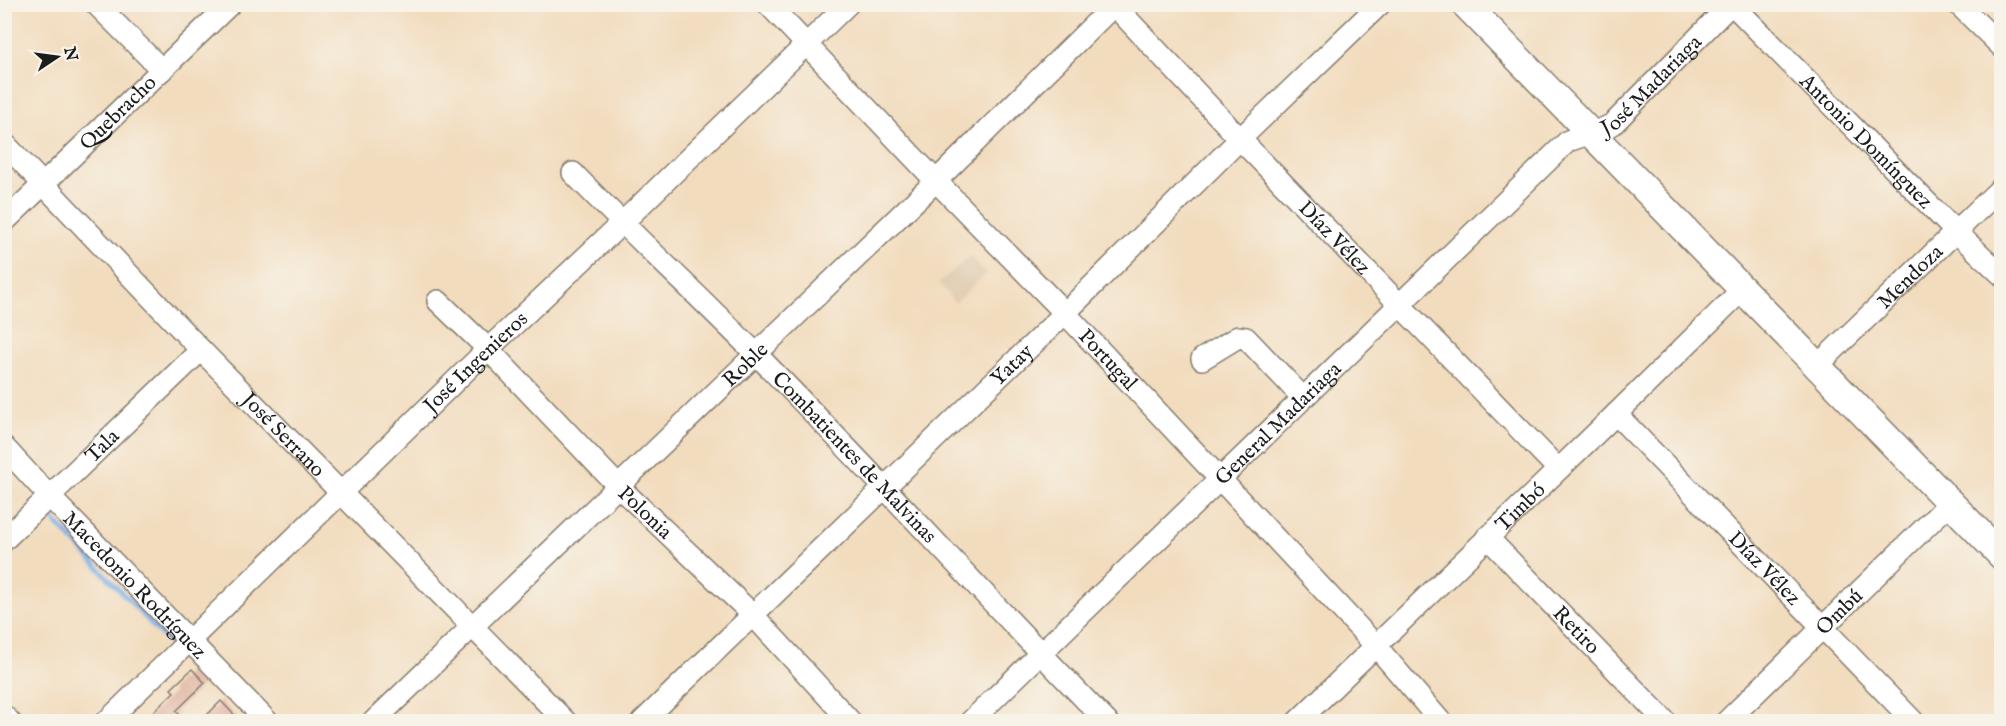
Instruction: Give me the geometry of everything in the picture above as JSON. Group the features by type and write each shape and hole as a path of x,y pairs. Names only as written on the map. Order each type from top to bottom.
{"main road":[{"path":"1466,4 2001,556"}],"street":[{"path":"96,4 162,70"},
{"name":"Quebracho","path":"4,222 230,4"},
{"name":"Portugal","path":"768,4 936,182 1065,314 1375,645 1441,722"},
{"name":"José Ingenieros","path":"106,722 488,349 848,4"},
{"name":"Yatay","path":"642,722 1065,314 1240,139 1380,4"},
{"name":"José Madariaga","path":"1591,134 1613,124 1732,4"},
{"name":"Antonio Domínguez","path":"1732,4 2001,275"},
{"path":"1958,4 2001,47"},
{"name":"Díaz Vélez","path":"1114,5 1558,469"},
{"name":"Roble","path":"373,722 936,182 1114,5"},
{"name":"General Madariaga","path":"970,722 1568,141 1591,134"},
{"name":"José Serrano","path":"4,143 201,350 566,722"},
{"name":"Combatientes de Malvinas","path":"573,173 756,354 1107,722"},
{"name":"Mendoza","path":"1817,366 2001,187"},
{"name":"Timbó","path":"1297,722 1743,289"},
{"name":"Polonia","path":"438,301 488,349 618,486 752,614 851,722"},
{"path":"1202,359 1239,337 1246,338 1303,398"},
{"name":"Tala","path":"4,540 201,350"},
{"name":"Díaz Vélez","path":"1616,414 1914,722"},
{"name":"Macedonio Rodríguez","path":"4,447 268,722"},
{"name":"Ombú","path":"1726,722 1950,503"},
{"name":"Retiro","path":"1487,537 1666,722"},
{"path":"4,716 10,722"}],"shaded area":[{"path":"970,256 986,273 955,303 939,283"}],"building":[{"path":"192,669 205,683 176,711 179,714 171,722 143,722 174,692 171,689"},
{"path":"221,701 241,722 200,722"}],"waterway":[{"path":"4,558 48,514 170,644"}]}
